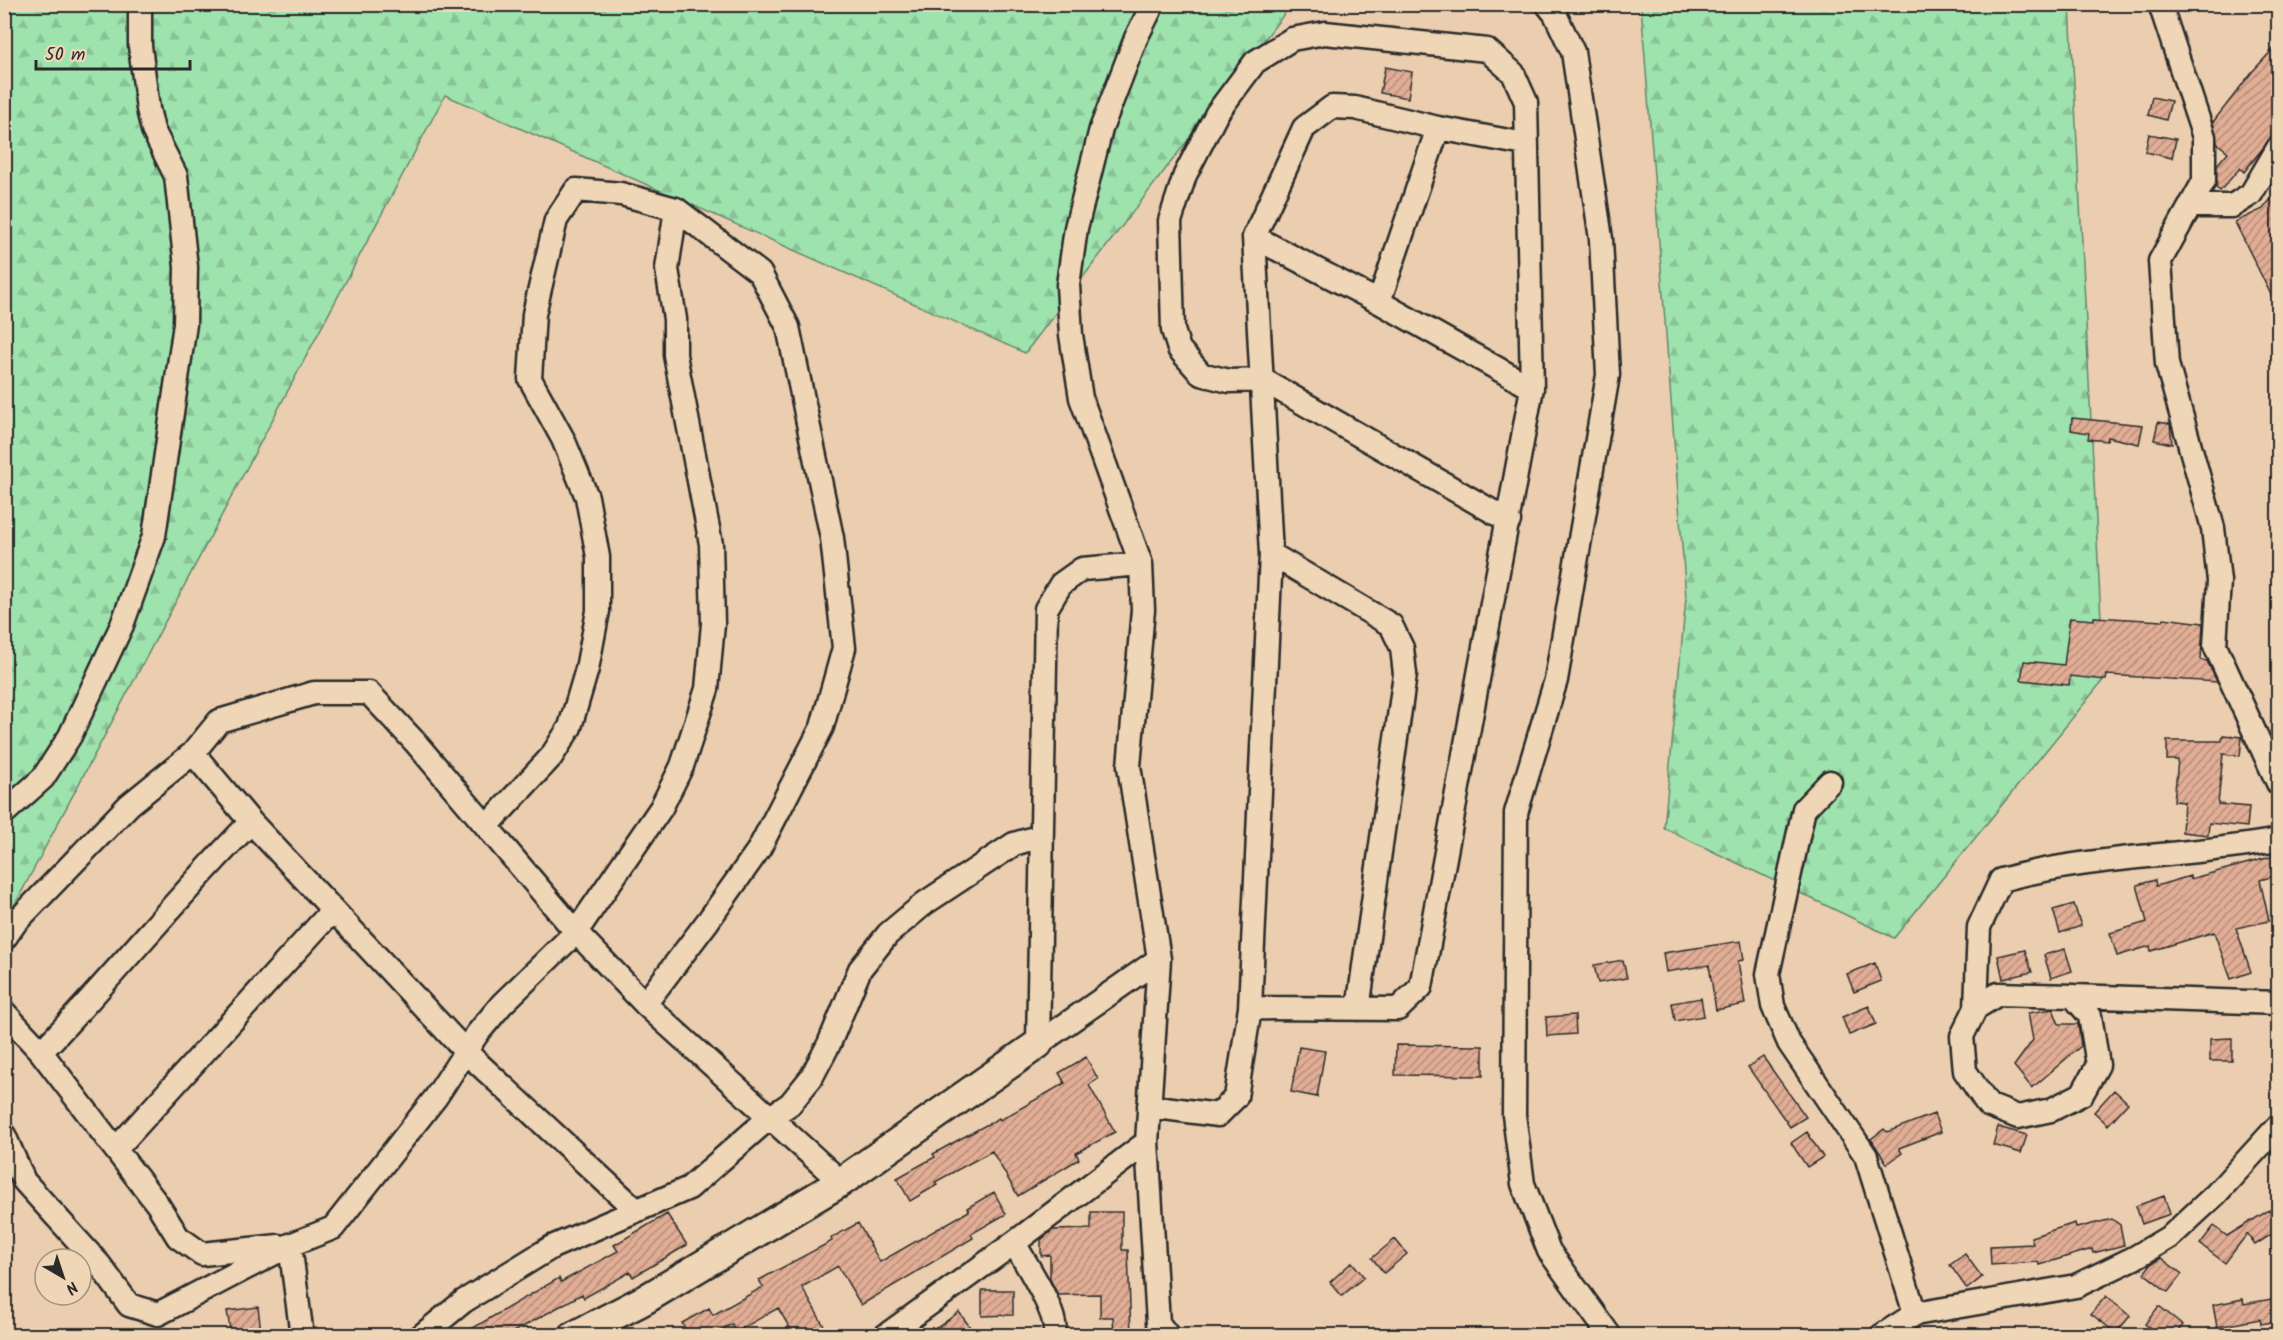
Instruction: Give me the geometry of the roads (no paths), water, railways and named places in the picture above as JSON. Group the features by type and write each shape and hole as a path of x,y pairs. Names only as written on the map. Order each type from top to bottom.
{"street":[{"path":"4,813 43,777 70,736 122,625 154,536 184,324 186,267 176,176 153,130 148,109 140,46 140,4"},
{"path":"1153,4 1136,38 1101,129 1076,228 1068,285 1071,335 1081,398 1141,564 1143,610 1129,766 1159,959 1147,1142 1158,1323 1168,1335"},
{"path":"1547,4 1555,14 1573,52 1601,239 1608,375 1556,680 1516,813 1514,1115 1523,1184 1549,1251 1610,1335"},
{"path":"2160,4 2204,137 2205,181 2160,261 2168,364 2213,528 2219,581 2215,646 2278,783"},
{"path":"1250,1008 1398,1009 1421,987 1509,520 1532,388 1525,144 1526,102 1513,73 1487,50 1325,33 1292,39 1255,62 1217,113 1185,175 1170,221 1173,330 1179,349 1201,374 1229,381 1263,380 1509,520"},
{"path":"1149,1106 1218,1115 1236,1097 1250,1008 1271,554 1254,237 1304,128 1332,108 1355,108 1438,128 1525,144"},
{"path":"1379,302 1438,128"},
{"path":"2191,206 2232,206 2251,194 2278,147"},
{"path":"487,826 551,757 570,727 588,669 598,611 598,557 587,497 563,439 530,379 534,314 556,220 576,190 621,194 676,209 760,273 788,327 832,538 844,648 822,728 759,849 645,1004"},
{"path":"4,1135 24,1181 99,1264 129,1305 158,1314 290,1245 333,1228 436,1097 467,1053 477,1034 502,1004 576,932 661,808 682,766 707,689 713,624 711,544 675,356 675,319 667,269 676,209"},
{"path":"1254,237 1379,302 1532,388"},
{"path":"1271,554 1391,625 1402,648 1405,674 1358,1009"},
{"path":"1038,1044 1046,609 1061,584 1082,569 1141,564"},
{"path":"4,939 16,922 129,805 193,753 219,722 314,693 369,693 487,826 576,932 645,1004 841,1182"},
{"path":"193,753 251,822 467,1053 636,1209"},
{"path":"1830,782 1804,809 1768,974 1773,1006 1789,1043 1866,1156 1915,1314"},
{"path":"41,1052 111,978 197,877 251,822"},
{"path":"421,1335 464,1301 552,1247 689,1188 769,1118 790,1104 811,1078 829,1044 860,969 888,934 925,903 1014,844 1041,836"},
{"path":"2073,996 2090,1016 2098,1065 2082,1094 2051,1110 2018,1117 1988,1106 1965,1071 1962,1036 1976,1008 1979,927 2001,880 2046,867 2188,853 2278,840"},
{"path":"116,1149 332,910"},
{"path":"574,1335 644,1300 841,1182 1159,959"},
{"path":"1976,1008 1998,994 2278,1003"},
{"path":"4,1012 41,1052 116,1149 178,1237 202,1254 290,1245"},
{"path":"1881,1335 1915,1314 2076,1286 2134,1258 2171,1236 2216,1194 2278,1126"},
{"path":"885,1335 1147,1142"},
{"path":"1014,1242 1047,1303 1056,1329 1054,1335"},
{"path":"290,1245 302,1335"}]}
